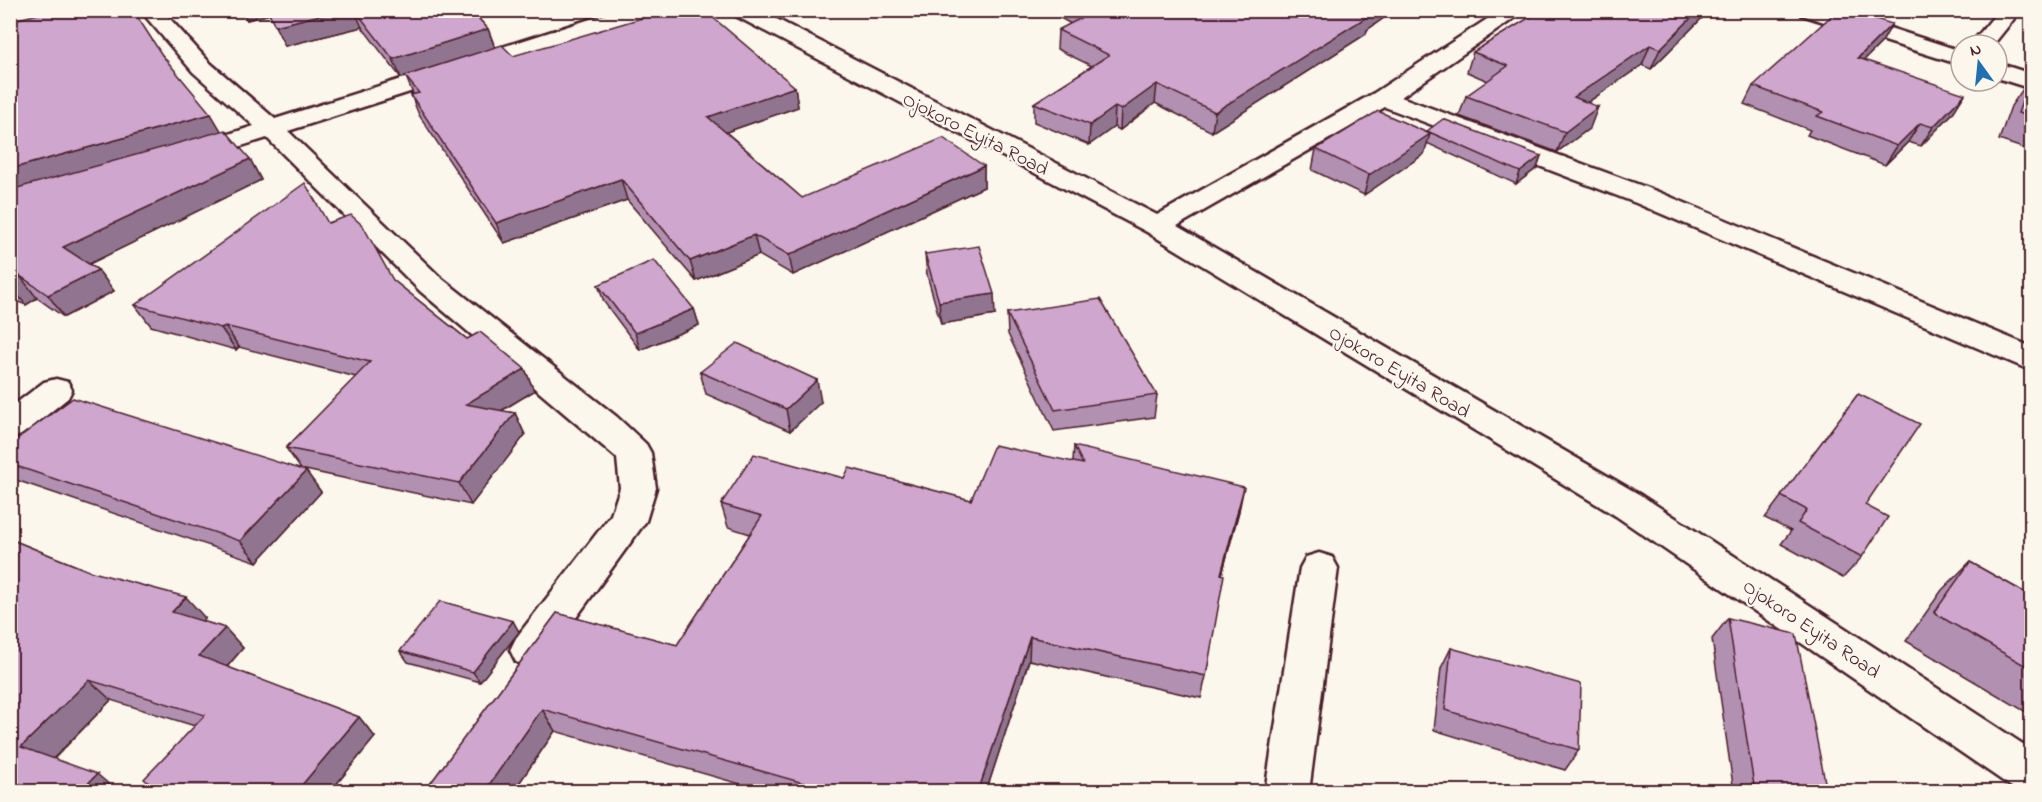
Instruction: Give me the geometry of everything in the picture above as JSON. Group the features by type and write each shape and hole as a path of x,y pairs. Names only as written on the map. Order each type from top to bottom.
{"street":[{"path":"150,10 201,67 273,130 430,284 605,426 634,453 638,488 628,521 516,669"},
{"path":"170,160 273,130 643,10"},
{"name":"Ojokoro Eyita Road","path":"742,10 1157,226 1629,506 2031,775"},
{"path":"1157,226 1383,98 1516,10"},
{"path":"1810,10 1949,54"},
{"path":"1991,33 2011,10"},
{"path":"2009,74 2031,82"},
{"path":"1383,98 1646,197 2031,360"},
{"path":"10,426 56,390"},
{"path":"1287,792 1319,568"}],"building":[{"path":"54,10 133,10 162,55 211,114 10,169 10,21"},
{"path":"268,10 341,10 275,26"},
{"path":"355,10 471,10 488,29 393,59"},
{"path":"669,10 704,10 795,87 708,117 802,198 943,138 984,166 789,255 754,235 690,261 621,179 496,223 411,95 419,93 405,76 502,45 513,56"},
{"path":"1082,10 1373,10 1368,14 1370,15 1215,112 1157,84 1121,110 1115,107 1090,125 1034,103 1109,55 1058,30 1089,14"},
{"path":"1542,10 1699,10 1660,49 1650,45 1574,97 1598,107 1565,132 1466,96 1508,66 1473,52"},
{"path":"1838,10 1847,10 1892,24 1858,58 1949,89 1949,93 1965,94 1933,127 1920,123 1897,146 1817,116 1823,112 1753,86"},
{"path":"2031,80 2031,117 2018,113"},
{"path":"1378,111 1430,134 1369,175 1316,149"},
{"path":"1443,119 1541,156 1520,172 1427,131"},
{"path":"225,130 250,159 63,247 98,270 48,295 20,276 10,282 10,190"},
{"path":"305,183 328,223 351,215 363,226 393,280 467,339 480,332 525,369 466,404 515,413 459,483 286,448 370,362 225,326 221,328 135,305"},
{"path":"979,246 994,294 939,302 925,254"},
{"path":"654,260 694,309 635,333 598,285"},
{"path":"1100,299 1157,395 1055,410 1007,313"},
{"path":"737,343 817,380 786,409 700,372"},
{"path":"1858,394 1920,424 1865,505 1888,517 1862,557 1798,523 1807,510 1781,496"},
{"path":"73,398 306,471 240,541 10,464 10,444"},
{"path":"994,445 1083,464 1074,446 1244,487 1221,574 1224,575 1206,676 1030,637 978,792 835,792 542,709 484,792 424,792 557,613 677,645 762,516 721,504 754,454 844,478 849,468 971,500"},
{"path":"10,539 89,571 186,597 172,612 225,628 199,656 359,717 296,792 159,792 144,779 205,715 89,680 21,747 97,774 80,792 10,792"},
{"path":"1970,562 2031,596 2031,669 1934,613"},
{"path":"440,601 513,621 473,672 400,651"},
{"path":"1728,618 1796,634 1827,792 1755,792"},
{"path":"1451,648 1581,684 1579,750 1445,710"}]}
